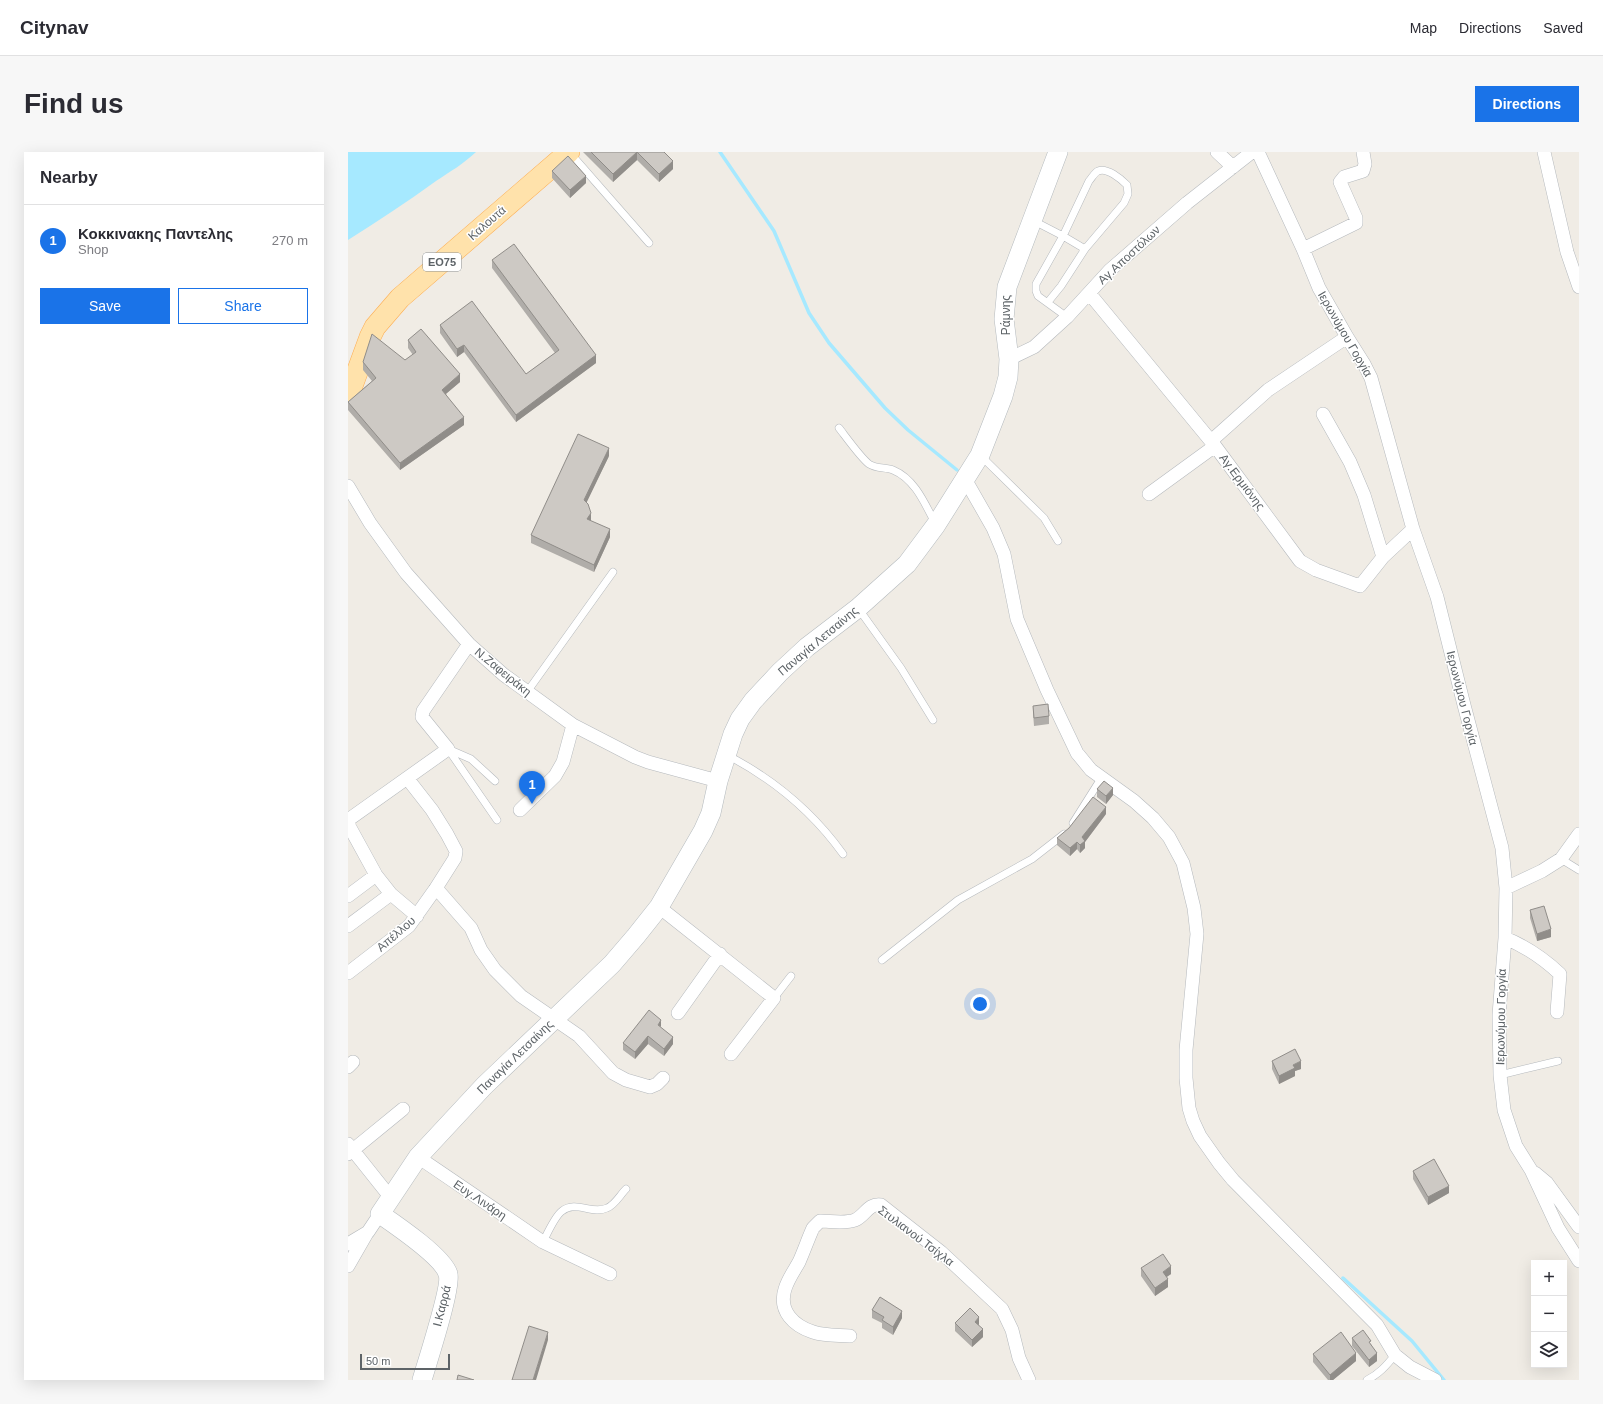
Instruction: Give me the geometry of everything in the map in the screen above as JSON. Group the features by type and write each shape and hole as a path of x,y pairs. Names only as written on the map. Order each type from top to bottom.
{"main road":[{"name":"Καλουτά","path":"348,397 375,327 400,298 569,152"},
{"name":"Ράμνης","path":"965,479 980,454 1004,396 1008,377 1004,319 1005,298 1011,272 1058,152"},
{"name":"Παναγία Λετσαίνης","path":"386,1206 418,1157 484,1086 612,964 636,936 659,906 703,831 711,813 725,754 740,719 765,688 807,647 858,608 907,564 936,525 965,479"},
{"name":"Ι.Καρρά","path":"386,1206 436,1257 445,1267 449,1275 447,1291 422,1380"}],"street":[{"path":"1217,152 1233,166"},
{"name":"Αγ.Αποστόλων","path":"1008,360 1034,347 1067,317 1110,270 1187,203 1252,152"},
{"name":"Ιερωνύμου Γοργία","path":"1258,152 1303,248 1319,288 1371,378 1413,528 1437,598 1502,848 1506,888 1505,938 1499,1015 1500,1075 1504,1110 1516,1146 1531,1170 1558,1228 1579,1261"},
{"path":"1303,248 1356,223 1356,218 1340,182 1344,177 1363,171 1365,164 1363,152"},
{"path":"1544,152 1568,252 1579,287"},
{"name":"Αγ.Ερμιόνης","path":"1089,293 1213,444 1300,560 1316,570 1360,586 1383,557 1413,528"},
{"path":"1149,494 1213,444 1268,390 1347,337"},
{"path":"1323,414 1350,462 1364,495 1383,557"},
{"path":"965,479 993,528 1004,554 1017,619 1047,690 1077,753 1086,765 1134,801 1165,831 1183,863 1189,882 1194,908 1196,934 1185,1065 1189,1108 1200,1136 1233,1180 1377,1325 1395,1355 1410,1367 1435,1380"},
{"name":"Ν.Ζαφειράκη","path":"348,486 386,547 411,579 469,644 504,675 573,725 648,762 718,781"},
{"path":"348,820 448,749 422,717 424,711 469,644"},
{"path":"520,810 555,776 563,762 573,725"},
{"name":"Απέλλου","path":"348,973 409,926 452,865 455,858 456,851 453,844 432,810 407,778"},
{"path":"348,824 376,875 391,894 417,916"},
{"path":"1506,888 1542,871 1561,859 1579,834"},
{"path":"348,896 376,875"},
{"path":"436,888 471,928 481,950 495,970 521,996 579,1036 613,1073 626,1080 650,1087 657,1084 663,1078"},
{"path":"348,926 391,894"},
{"path":"659,906 774,998 731,1054"},
{"path":"1505,938 1524,945 1532,950 1560,974 1557,1012"},
{"path":"678,1013 720,954"},
{"path":"348,1266 368,1232 386,1206 350,1150 403,1109"},
{"name":"Ευγ.Λινάρη","path":"418,1157 543,1242 610,1274"},
{"path":"1531,1170 1547,1182 1579,1227"},
{"name":"Στυλιανού Τσίχλα","path":"850,1336 813,1332 801,1326 791,1319 785,1311 783,1302 784,1291 816,1224 820,1221 850,1222 856,1220 871,1206 876,1204 881,1205 941,1252 1002,1309 1012,1330 1019,1358 1029,1380"},
{"path":"348,1244 368,1232"}],"lane":[{"path":"569,152 649,243"},
{"path":"1048,302 1061,286 1085,249 1124,203 1128,194 1127,185 1121,179 1105,171 1099,170 1094,173 1063,236 1036,284 1038,296 1067,317"},
{"path":"1032,220 1085,249"},
{"path":"839,428 869,464 892,470 900,474 911,484 919,494 936,525"},
{"path":"980,454 1044,518 1058,541"},
{"path":"527,692 612,572"},
{"path":"858,608 901,668 933,720"},
{"path":"448,749 471,759 494,781"},
{"path":"448,749 497,820"},
{"path":"725,754 746,765 783,790 814,818 828,833 843,854"},
{"path":"882,960 958,900 1032,859 1064,834 1102,778"},
{"path":"1561,859 1579,870"},
{"path":"774,998 791,976"},
{"path":"1500,1075 1558,1061"},
{"path":"543,1242 562,1210 573,1206 598,1210 606,1209 613,1204 626,1189"},
{"path":"1367,1380 1375,1376 1395,1355"}],"water":[{"path":"348,152 476,152 456,168 348,240"}],"building":[{"path":"591,152 637,152 613,174"},
{"path":"637,152 664,152 673,161 659,174"},
{"path":"568,156 586,176 570,190 552,171"},
{"path":"514,244 596,355 516,415 464,345 457,349 440,325 472,301 526,374 559,350 492,260"},
{"path":"421,329 460,374 442,390 464,417 400,463 348,402 376,378 363,362 372,334 405,360 416,352 408,340"},
{"path":"578,434 609,448 584,500 588,504 591,513 587,519 610,529 594,565 531,535"},
{"path":"1048,704 1049,716 1034,718 1033,706"},
{"path":"1104,781 1113,788 1106,796 1097,789"},
{"path":"1093,797 1106,807 1082,837 1085,841 1080,845 1077,842 1070,848 1057,838 1069,828"},
{"path":"1544,906 1551,929 1537,934 1530,910"},
{"path":"649,1010 661,1020 658,1025 673,1037 664,1049 648,1036 635,1052 623,1043"},
{"path":"1295,1049 1301,1061 1293,1065 1295,1068 1279,1076 1272,1061"},
{"path":"1434,1159 1449,1186 1428,1197 1413,1171"},
{"path":"1163,1254 1171,1266 1163,1272 1168,1279 1155,1288 1141,1268"},
{"path":"880,1297 902,1311 893,1327 882,1320 884,1317 872,1310"},
{"path":"970,1308 979,1317 975,1322 983,1329 972,1340 955,1323"},
{"path":"529,1326 548,1332 533,1380 512,1380"},
{"path":"1363,1330 1377,1353 1369,1360 1352,1338"},
{"path":"1341,1332 1356,1353 1330,1375 1313,1354"},
{"path":"458,1375 474,1380 457,1380"}],"waterway":[{"path":"720,152 774,231 809,313 829,343 885,408 908,430 957,470"},
{"path":"1343,1278 1412,1341 1444,1380"}],"place":[{"name":"Κοκκινακης Παντελης","path":"532,804"}]}
